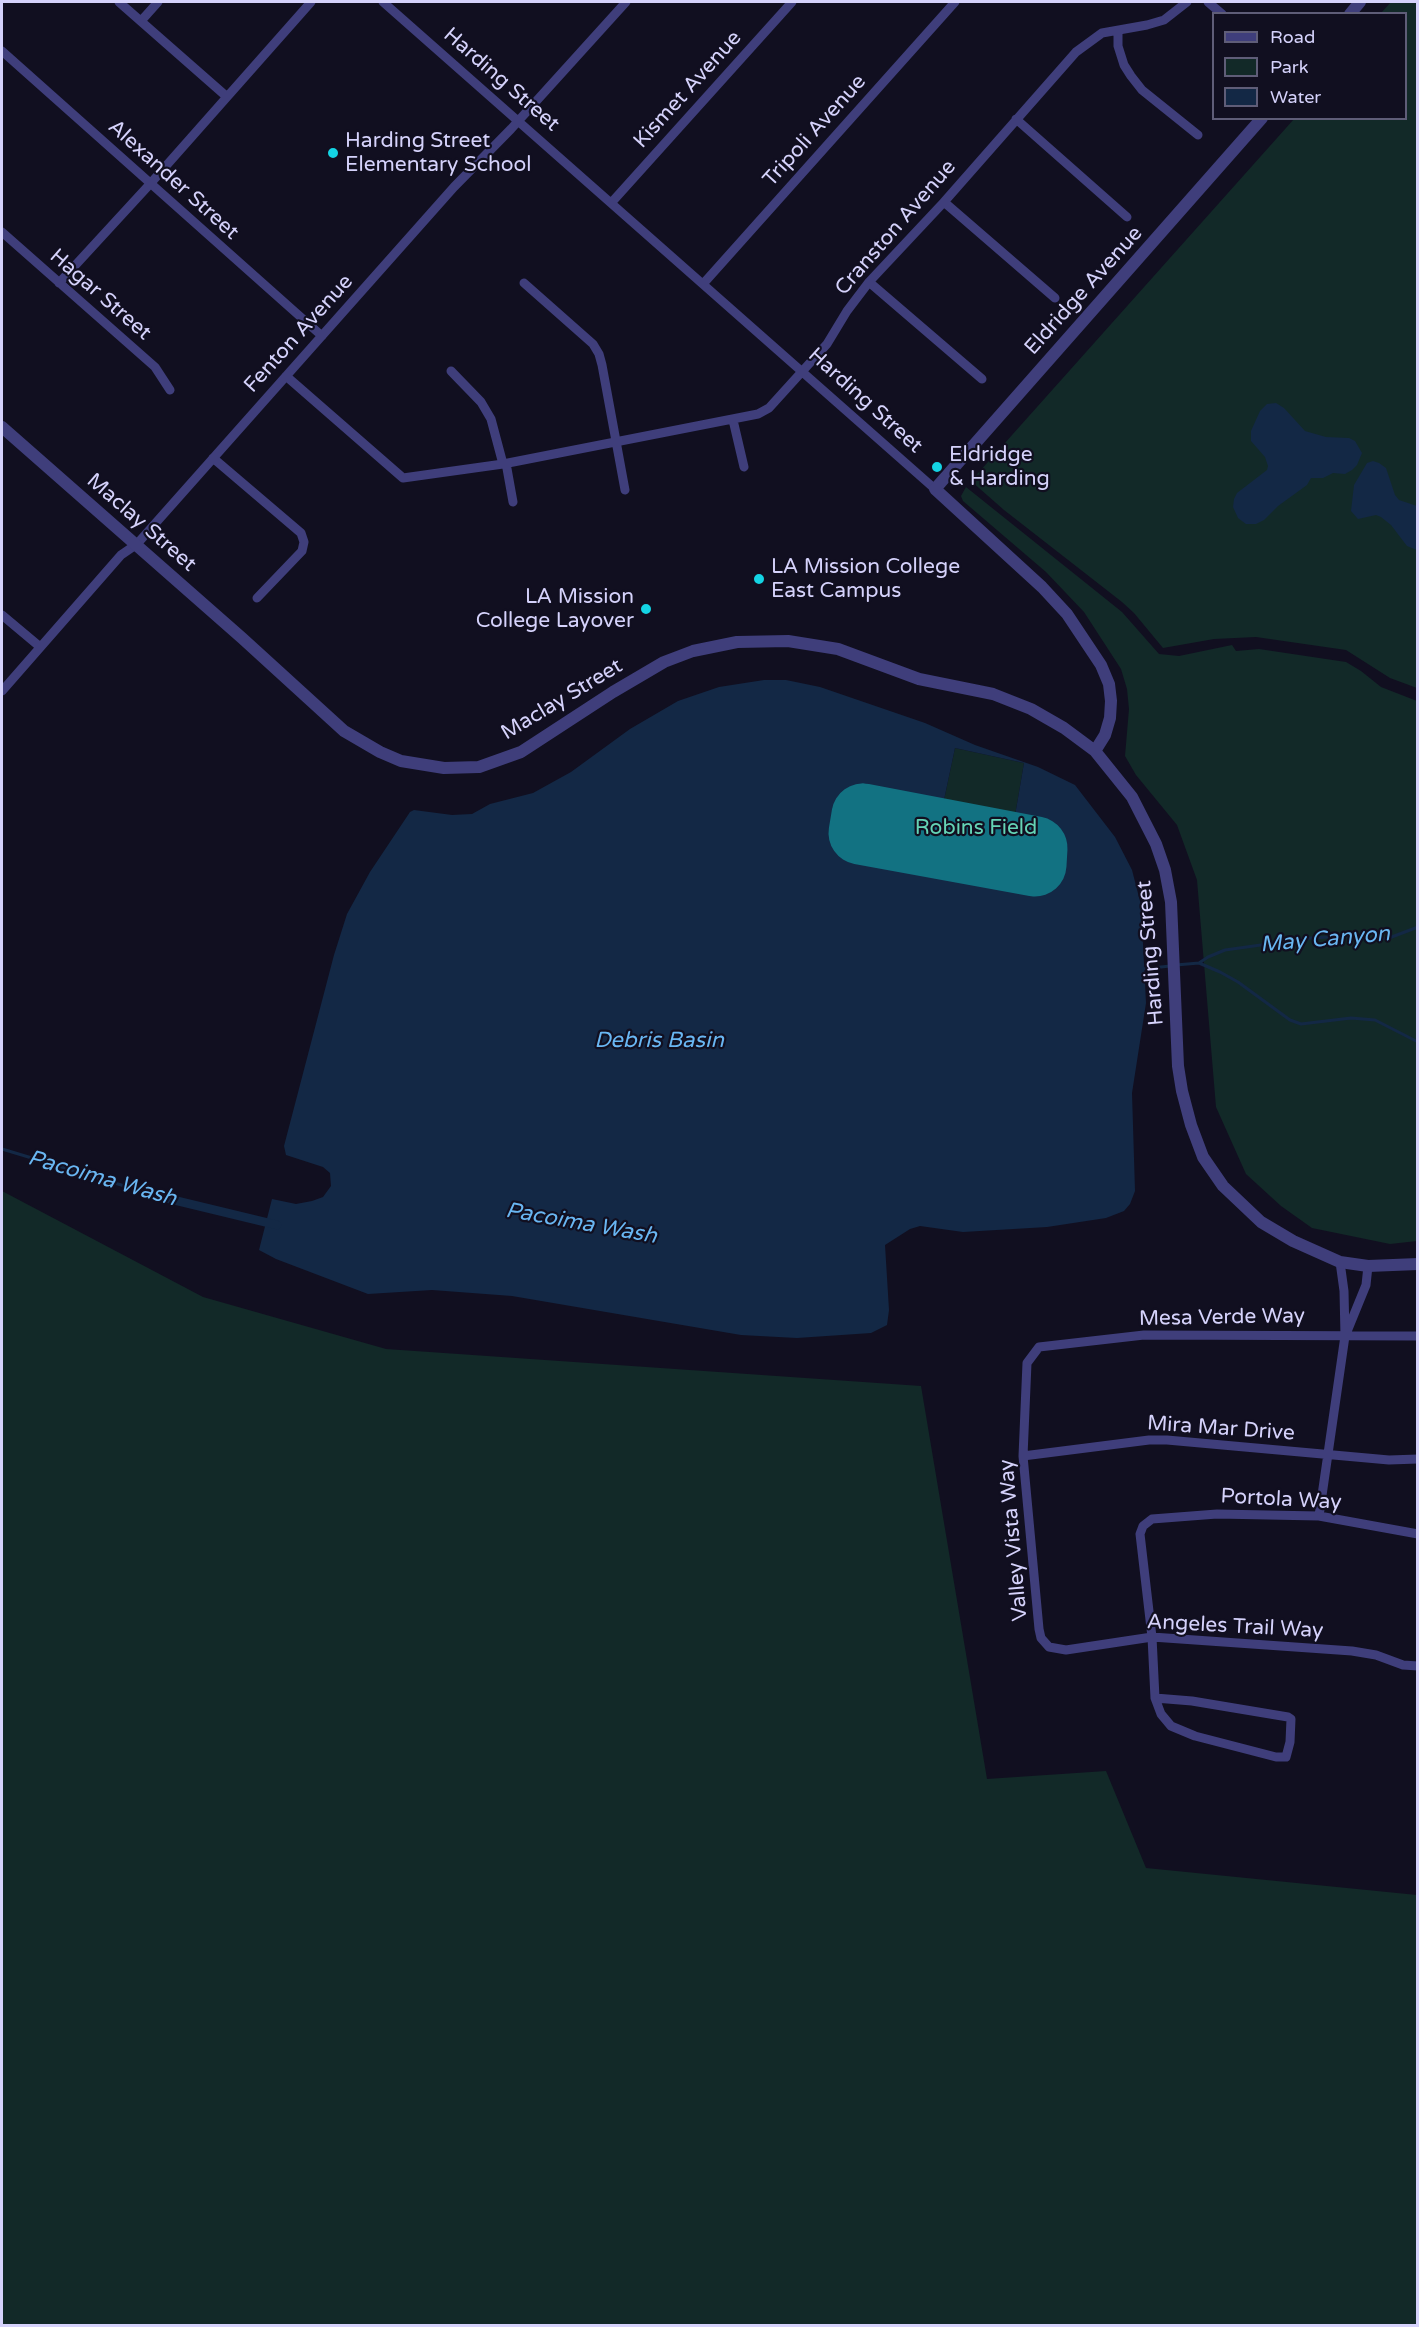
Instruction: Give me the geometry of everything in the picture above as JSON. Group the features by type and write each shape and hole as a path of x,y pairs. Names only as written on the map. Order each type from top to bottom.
{"street":[{"path":"119,2 226,96"},
{"path":"141,21 158,2"},
{"path":"59,283 311,2"},
{"name":"Harding Street","path":"383,2 935,489 1042,587 1067,614 1101,664 1109,684 1110,718 1105,735 1095,751 1132,797 1156,843 1171,902 1178,1066 1191,1125 1203,1156 1223,1186 1261,1222 1293,1241 1340,1262 1368,1266 1418,1264"},
{"name":"Fenton Avenue","path":"2,691 39,646 121,555 137,544 454,187 518,121 626,2"},
{"name":"Kismet Avenue","path":"612,202 792,2"},
{"name":"Tripoli Avenue","path":"703,284 955,2"},
{"name":"Cranston Avenue","path":"286,376 403,478 504,463 758,414 769,408 827,344 847,311 869,282 944,202 1076,52 1102,33 1164,20 1187,2"},
{"path":"1208,2 1220,12"},
{"path":"1118,31 1118,46 1124,65 1131,76 1142,90 1198,135"},
{"name":"Alexander Street","path":"2,51 322,336"},
{"path":"1016,119 1127,217"},
{"name":"Eldridge Avenue","path":"935,489 1260,120"},
{"path":"944,202 1055,298"},
{"name":"Hagar Street","path":"2,232 154,367 170,390"},
{"path":"869,282 982,379"},
{"path":"524,283 593,344 602,365 625,490"},
{"path":"451,371 482,402 491,419 513,502"},
{"path":"733,420 744,466"},
{"name":"Maclay Street","path":"2,427 137,544 344,731 380,752 401,761 444,768 479,766 521,752 663,662 693,651 737,642 788,641 838,649 919,679 993,694 1031,709 1064,728 1095,751"},
{"path":"213,458 301,533 304,542 302,551 256,598"},
{"path":"2,615 39,646"},
{"path":"1318,1516 1345,1336 1344,1291 1340,1262"},
{"path":"1345,1336 1366,1285 1368,1266"},
{"name":"Mesa Verde Way","path":"1031,1356 1039,1347 1046,1345 1144,1335 1418,1336"},
{"name":"Valley Vista Way","path":"1031,1356 1027,1363 1023,1456 1039,1629 1041,1638 1049,1647"},
{"name":"Mira Mar Drive","path":"1023,1456 1149,1440 1389,1460 1418,1459"},
{"name":"Portola Way","path":"1152,1637 1140,1534 1143,1526 1152,1519 1217,1514 1318,1516 1418,1534"},
{"path":"1152,1637 1155,1698 1161,1714 1171,1726 1195,1736 1276,1757 1286,1757 1290,1742 1291,1719 1287,1717 1192,1701 1155,1698"},
{"name":"Angeles Trail Way","path":"1049,1647 1066,1650 1152,1637 1352,1651 1376,1655 1403,1665 1418,1666"}],"green space":[{"path":"1391,2 1417,2 1417,688 1390,678 1346,650 1256,637 1214,639 1163,648 1122,602 1004,510 971,481 1293,120 1407,120 1407,12 1382,12"},
{"path":"966,487 1122,612 1159,654 1179,656 1232,645 1236,651 1259,649 1346,662 1381,687 1417,701 1417,1241 1390,1244 1312,1228 1281,1206 1246,1174 1216,1107 1197,880 1177,825 1136,775 1125,756 1129,709 1127,689 1121,669 1084,612 1046,572 963,501 961,496"},
{"name":"Robins Field","path":"955,748 1024,763 1012,833 1045,840 1039,879 852,842 862,797 941,814"},
{"path":"2,1191 203,1297 386,1349 921,1386 987,1779 1106,1771 1146,1868 1417,1895 1417,2325 2,2325"}],"water":[{"path":"1276,403 1284,408 1305,431 1326,437 1349,438 1355,441 1362,453 1352,470 1345,474 1333,473 1323,478 1311,478 1307,485 1278,506 1264,520 1256,524 1246,524 1238,518 1233,507 1234,499 1237,493 1267,470 1265,457 1251,441 1251,431 1260,411 1267,404"},
{"path":"1373,461 1386,468 1395,495 1399,500 1417,506 1417,550 1407,546 1391,525 1381,517 1376,515 1358,519 1351,511 1354,485 1367,463"},
{"name":"Debris Basin","path":"764,680 786,680 820,687 925,723 975,745 1038,767 1075,785 1115,837 1132,870 1141,905 1146,1003 1132,1093 1135,1191 1130,1204 1124,1211 1106,1218 1047,1227 963,1232 920,1226 910,1229 885,1245 889,1310 887,1325 871,1333 797,1338 741,1335 512,1296 432,1290 368,1294 276,1259 259,1250 272,1199 296,1204 312,1201 323,1197 331,1186 330,1173 323,1167 286,1155 284,1146 334,955 347,914 370,872 410,812 414,810 452,815 472,814 490,804 533,793 571,772 630,729 678,701 719,687","holes":["955,748 1024,763 1012,833 1045,840 1039,879 852,842 862,797 941,814"]}],"waterway":[{"name":"May Canyon","path":"1199,963 1225,950 1311,938 1347,936 1373,940 1389,938 1418,927"},
{"name":"Pacoima Wash","path":"1176,965 1199,963 1220,972 1238,982 1290,1020 1301,1024 1351,1018 1375,1020 1418,1042"},
{"name":"Pacoima Wash","path":"1143,969 1170,966"},
{"name":"Pacoima Wash","path":"2,1149 161,1197"},
{"name":"Pacoima Wash","path":"161,1197 277,1225"}],"runway":[{"path":"863,815 1036,848 1035,865 860,833 863,815"}],"place":[{"name":"Harding Street Elementary School","path":"333,153"},
{"name":"Eldridge & Harding","path":"937,467"},
{"name":"LA Mission College East Campus","path":"759,579"},
{"name":"LA Mission College Layover","path":"646,609"}]}
